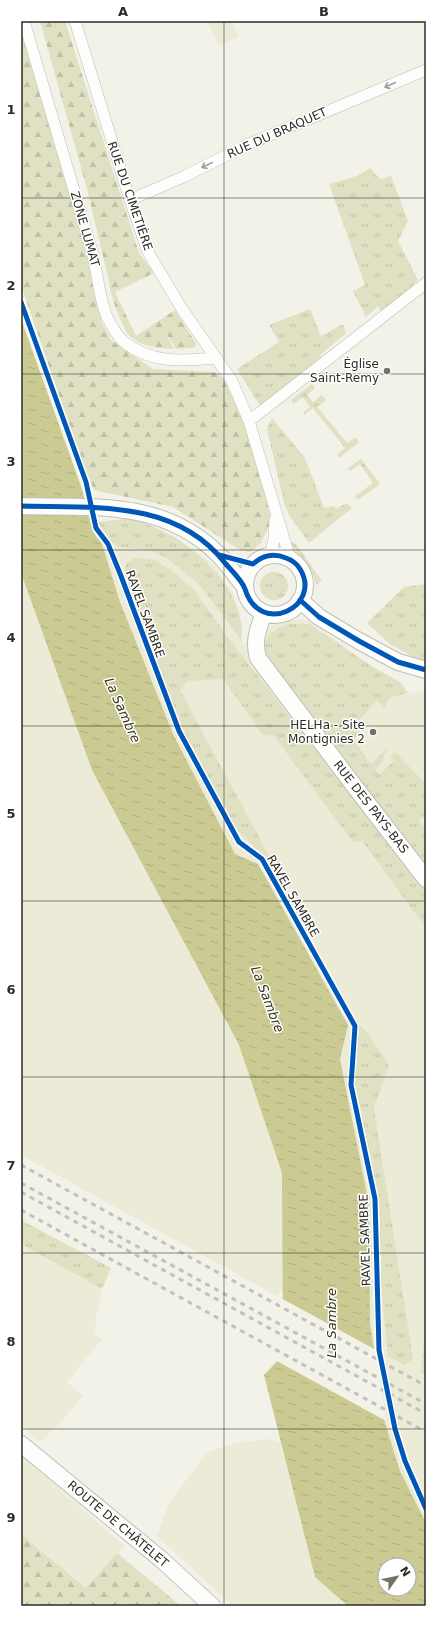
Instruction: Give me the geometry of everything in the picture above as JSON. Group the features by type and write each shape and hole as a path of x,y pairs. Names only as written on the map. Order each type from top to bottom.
{"main road":[{"path":"21,506 121,508 149,513 176,523 198,537 219,555 245,588 251,603 264,613 273,615 282,614 293,609 300,600 305,583 303,574 297,565 290,559 280,555 270,555 263,557 253,564 246,578 245,588"},
{"path":"219,555 253,564"},
{"path":"300,600 320,617 359,641 398,662 426,670"},
{"name":"RUE DES PAYS-BAS","path":"264,613 255,637 255,648 258,658 426,879"},
{"name":"ROUTE DE CHÂTELET","path":"21,1444 162,1560 212,1606"}],"street":[{"name":"ZONE LUMAT","path":"24,21 93,254 108,318 122,340 138,352 160,359 184,361 216,358"},
{"name":"RUE DU CIMETIÈRE","path":"75,21 130,200 148,252 182,309 232,381 249,421 290,559"},
{"name":"RUE DU BRAQUET","path":"130,200 183,177 249,144 426,70"},
{"path":"249,421 426,283"},
{"path":"270,555 274,540 275,512"}],"shaded area":[{"path":"207,21 232,21 239,37 219,45"},
{"path":"133,518 180,540 213,564 233,593 240,615 243,645 279,621 289,619 308,620 405,691 411,693 426,690 426,1523 400,1471 385,1423 370,1323 369,1204 340,1059 348,1025 258,864 235,855 173,734 120,602 102,544 93,532 96,528"},
{"path":"21,573 92,770 239,1045 282,1173 283,1289 277,1296 21,1155"},
{"path":"21,1244 102,1289 96,1317 95,1334 102,1339 67,1382 83,1396 58,1425 40,1442 21,1425"},
{"path":"268,1439 281,1443 315,1577 348,1606 233,1606 157,1536 170,1501 208,1452 234,1443"},
{"path":"21,1455 125,1546 87,1588 21,1534"}],"green space":[{"path":"21,21 81,213 102,323 111,340 153,369 214,372 223,379 251,429 271,521 261,543 250,552 240,550 173,507 94,490 83,465 21,285"},
{"path":"40,21 65,21 139,253 154,273 115,292 136,336 175,310 197,345 192,348 176,349 163,328 174,349 147,345 132,338 128,334 121,320 111,294 87,189"},
{"path":"370,168 380,179 391,176 408,221 398,241 418,280 383,315 378,306 366,317 353,291 365,285 329,184 357,176"},
{"path":"310,309 321,336 343,324 346,333 320,355 326,363 261,407 237,369 279,342 269,325"},
{"path":"312,384 315,388 307,395 313,402 322,395 326,400 317,407 347,443 356,437 359,442 339,458 337,455 345,448 313,408 304,415 303,413 310,407 303,397 294,404 291,400"},
{"path":"272,418 305,458 324,508 334,506 336,509 347,503 352,508 309,543 290,517 284,503 267,429"},
{"path":"361,459 380,484 358,500 355,496 373,483 360,464 350,471 347,469"},
{"path":"133,518 172,536 188,547 210,566 228,588 234,601 242,628 241,640 199,584 167,558 149,550 118,547 110,541 96,522"},
{"path":"289,541 297,545 322,581 316,585 313,575"},
{"path":"134,558 155,560 171,570 194,590 226,635 426,891 426,928 362,841 353,842 274,736 263,735 223,679 188,681 180,690 267,852 283,874 269,866 263,855 232,825 182,734 147,647 134,599 124,577 126,564"},
{"path":"274,572 284,576 288,586 284,596 274,600 264,596 260,586 264,576"},
{"path":"426,584 425,664 390,644 367,623 404,587"},
{"name":"HELHa - Site Montignies 2","path":"289,624 309,624 373,667 400,682 408,693 389,698 384,708 377,700 355,725 360,732 354,740 371,764 388,747 381,764 375,769 379,775 394,761 390,756 395,752 426,784 426,814 419,821 426,829 426,868 274,670 265,653 265,642 267,637 275,630"},
{"path":"359,1024 369,1035 389,1065 374,1108 413,1359 405,1365 388,1356 366,1135 350,1061"},
{"path":"21,1220 111,1268 102,1289 21,1244"},
{"path":"426,1319 426,1376 421,1373"},
{"path":"21,1534 86,1588 117,1553 181,1606 21,1606"}],"water":[{"name":"La Sambre","path":"21,319 82,489 93,532 102,544 120,602 173,734 235,854 258,864 348,1025 340,1059 369,1204 370,1323 385,1423 400,1471 426,1523 426,1606 348,1606 315,1577 264,1375 283,1355 282,1173 239,1045 92,770 21,573"}],"pier":[{"path":"281,1298 376,1350 386,1421 275,1360 281,1354"}],"railway":[{"path":"21,1165 426,1386"},
{"path":"21,1183 426,1404"},
{"path":"21,1192 426,1414"},
{"path":"21,1210 426,1432"}],"cycle path":[{"name":"RAVEL SAMBRE","path":"21,302 86,482 96,528 108,544 179,731 239,842 262,859 355,1026 351,1085 375,1199 379,1350 395,1429 405,1461 426,1509"},
{"path":"21,506 104,508 131,511 157,517 182,527 205,542 239,579 253,604 263,612 275,614 287,611 297,605 303,595 305,582 300,569 294,562 282,556 273,555 265,557 253,564 219,555"},
{"path":"300,600 319,617 359,641 398,662 426,670"}],"place":[{"name":"Église Saint-Remy","path":"387,371"},
{"name":"HELHa - Site Montignies 2","path":"373,732"}]}
